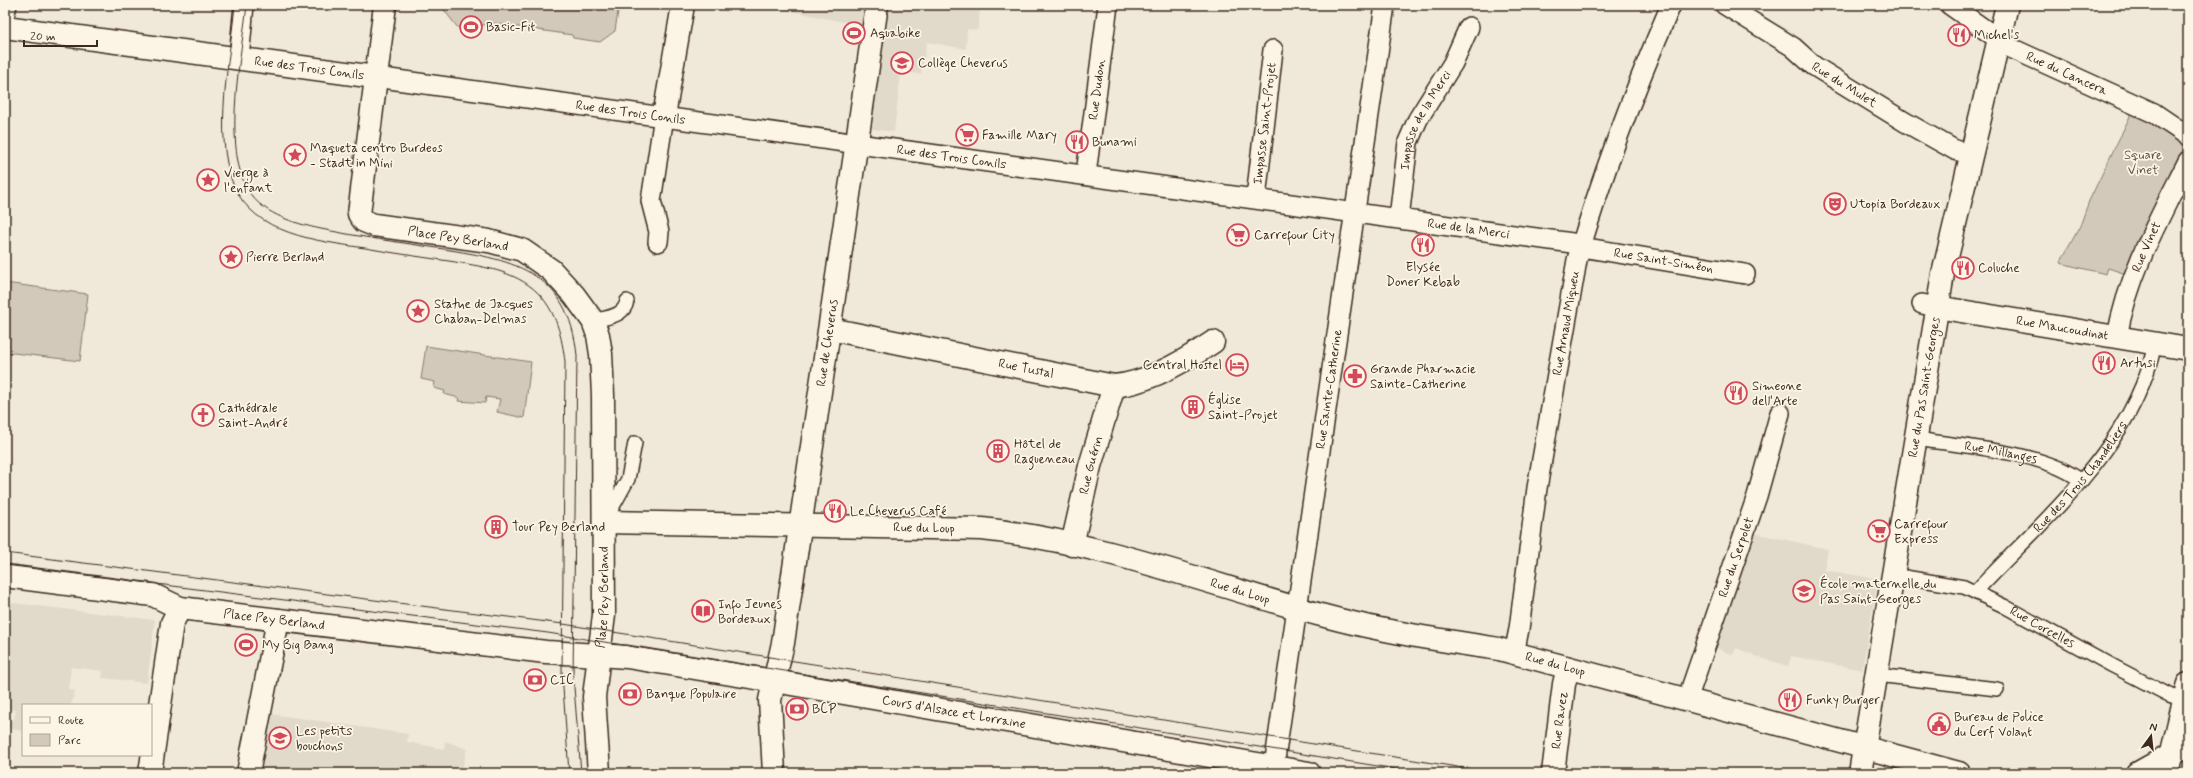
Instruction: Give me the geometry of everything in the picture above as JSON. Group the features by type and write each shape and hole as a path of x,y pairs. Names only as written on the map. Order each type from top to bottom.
{"street":[{"path":"5,13 7,5"},
{"path":"239,58 244,5"},
{"name":"Place Pey Berland","path":"5,576 153,596 180,608 546,652 599,654 604,615 604,522 601,361 598,335 593,321 574,295 551,270 538,259 522,250 488,241 374,225 364,221 360,214 360,200 385,5"},
{"path":"658,242 659,232 651,201 664,116 684,5"},
{"name":"Rue de Cheverus","path":"774,773 770,700 783,643 877,5"},
{"name":"Rue Dudon","path":"1086,174 1108,5"},
{"name":"Rue Sainte-Catherine","path":"1273,770 1385,5"},
{"name":"Rue Arnaud Miqueu","path":"1514,654 1519,629 1537,488 1581,247 1647,60 1671,5"},
{"name":"Rue du Mulet","path":"1725,5 1793,47 1814,66 1899,118 1955,150 1971,154"},
{"name":"Rue du Cancera","path":"1950,5 1999,38 2011,48 2154,113 2188,136"},
{"name":"Rue du Pas Saint-Georges","path":"1860,773 1916,439 1930,305 1971,154 2007,5"},
{"name":"Impasse de la Merci","path":"1399,218 1408,142 1418,119 1454,63 1469,27"},
{"name":"Rue des Trois Conils","path":"5,28 239,58 1355,212"},
{"name":"Impasse Saint-Projet","path":"1256,198 1272,50"},
{"name":"Rue Vinet","path":"2117,337 2121,317 2144,249 2188,161"},
{"name":"Rue de la Merci","path":"1355,212 1572,243 1581,247"},
{"name":"Rue Saint-Siméon","path":"1581,247 1745,274"},
{"name":"Rue Maucoudinat","path":"1930,305 2188,349"},
{"name":"Rue Tustal","path":"830,329 1114,386 1130,384 1193,356 1214,342"},
{"name":"Rue Guérin","path":"1072,545 1090,466 1114,386"},
{"name":"Rue du Serpolet","path":"1687,700 1757,496 1780,413"},
{"name":"Rue du Loup","path":"604,522 982,529 1024,533 1297,608 1430,639 1499,649 1958,773"},
{"path":"150,773 172,623 180,608"},
{"path":"248,773 278,620"},
{"path":"599,654 594,697 599,773"},
{"name":"Cours d'Alsace et Lorraine","path":"599,654 627,657 774,681 1273,770 1309,773"},
{"name":"Rue Ravez","path":"1553,773 1564,684 1568,668"},
{"path":"2168,764 2186,692"},
{"path":"2138,773 2168,764 2188,744"}],"lane":[{"path":"593,321 621,313 626,308 627,301"},
{"name":"Rue des Trois Chandeliers","path":"1977,593 1980,587 2092,469 2128,416 2141,391 2155,343"},
{"name":"Rue Millanges","path":"1916,439 2039,461 2072,473 2081,481"},
{"path":"604,522 628,479 635,444"},
{"name":"Rue Corcelles","path":"1893,575 1964,587 2169,695 2186,692"},
{"path":"1877,675 1996,689"}],"shaded area":[{"path":"773,5 865,5 862,26 773,7"},
{"name":"Collège Cheverus","path":"889,5 1007,5 1006,12 980,10 978,30 967,29 966,49 927,42 921,74 901,72 894,132 873,129 871,127"},
{"name":"École maternelle du Pas Saint-Georges","path":"1754,533 1828,549 1824,570 1878,579 1862,670 1791,656 1788,666 1754,656 1736,648 1733,655 1714,647"},
{"path":"5,602 155,620 147,683 102,678 103,671 71,667 68,689 75,691 71,704 22,704 22,731 5,728 5,718 14,720 16,710 8,709 10,687 5,686"},
{"path":"271,714 408,734 407,742 444,749 445,741 467,749 461,773 259,773"}],"green space":[{"path":"619,5 615,31 600,42 573,38 572,35 492,23 491,26 465,22 463,29 458,28 441,6"},
{"name":"Square Vinet","path":"2132,112 2147,119 2188,144 2146,232 2129,275 2108,268 2106,274 2060,263 2080,226 2089,201"},
{"path":"5,283 88,294 80,361 5,352"},
{"path":"426,346 531,362 524,418 497,412 500,399 486,397 485,403 458,401 459,398 444,394 445,391 434,388 435,382 421,379"}],"tram line":[{"path":"235,5 225,96 224,142 227,164 233,184 243,201 256,215 272,225 308,238 484,267 508,274 529,285 538,293 554,316 560,334 565,362 562,673 569,773"},
{"path":"247,5 236,96 236,144 239,166 245,185 258,203 277,215 310,227 364,237 464,252 489,257 511,264 531,274 548,286 562,304 572,327 577,356 573,675 581,773"},
{"path":"5,553 563,624 1495,773"},
{"path":"5,565 548,633 1421,773"}],"place":[{"name":"Basic-Fit","path":"471,27"},
{"name":"Aquabike","path":"854,33"},
{"name":"Michel's","path":"1959,35"},
{"name":"Collège Cheverus","path":"902,63"},
{"name":"Famille Mary","path":"967,135"},
{"name":"Bunami","path":"1077,142"},
{"name":"Maqueta centro Burdeos - Stadt in Mini","path":"295,155"},
{"name":"Vierge à l'enfant","path":"208,180"},
{"name":"Utopia Bordeaux","path":"1835,204"},
{"name":"Carrefour City","path":"1238,235"},
{"name":"Elysée Doner Kebab","path":"1423,245"},
{"name":"Pierre Berland","path":"231,257"},
{"name":"Coluche","path":"1963,268"},
{"name":"Statue de Jacques Chaban-Delmas","path":"418,311"},
{"name":"Artusi","path":"2104,363"},
{"name":"Central Hostel","path":"1237,365"},
{"name":"Grande Pharmacie Sainte-Catherine","path":"1355,376"},
{"name":"Simeone dell'Arte","path":"1736,393"},
{"name":"Église Saint-Projet","path":"1193,407"},
{"name":"Cathédrale Saint-André","path":"203,415"},
{"name":"Hôtel de Ragueneau","path":"998,451"},
{"name":"Le Cheverus Café","path":"835,511"},
{"name":"Tour Pey Berland","path":"496,527"},
{"name":"Carrefour Express","path":"1879,531"},
{"name":"École maternelle du Pas Saint-Georges","path":"1804,591"},
{"name":"Info Jeunes Bordeaux","path":"703,611"},
{"name":"My Big Bang","path":"246,645"},
{"name":"CIC","path":"535,680"},
{"name":"Banque Populaire","path":"630,694"},
{"name":"Funky Burger","path":"1790,700"},
{"name":"BCP","path":"797,709"},
{"name":"Bureau de Police du Cerf Volant","path":"1939,724"},
{"name":"Les petits bouchons","path":"280,738"}]}
